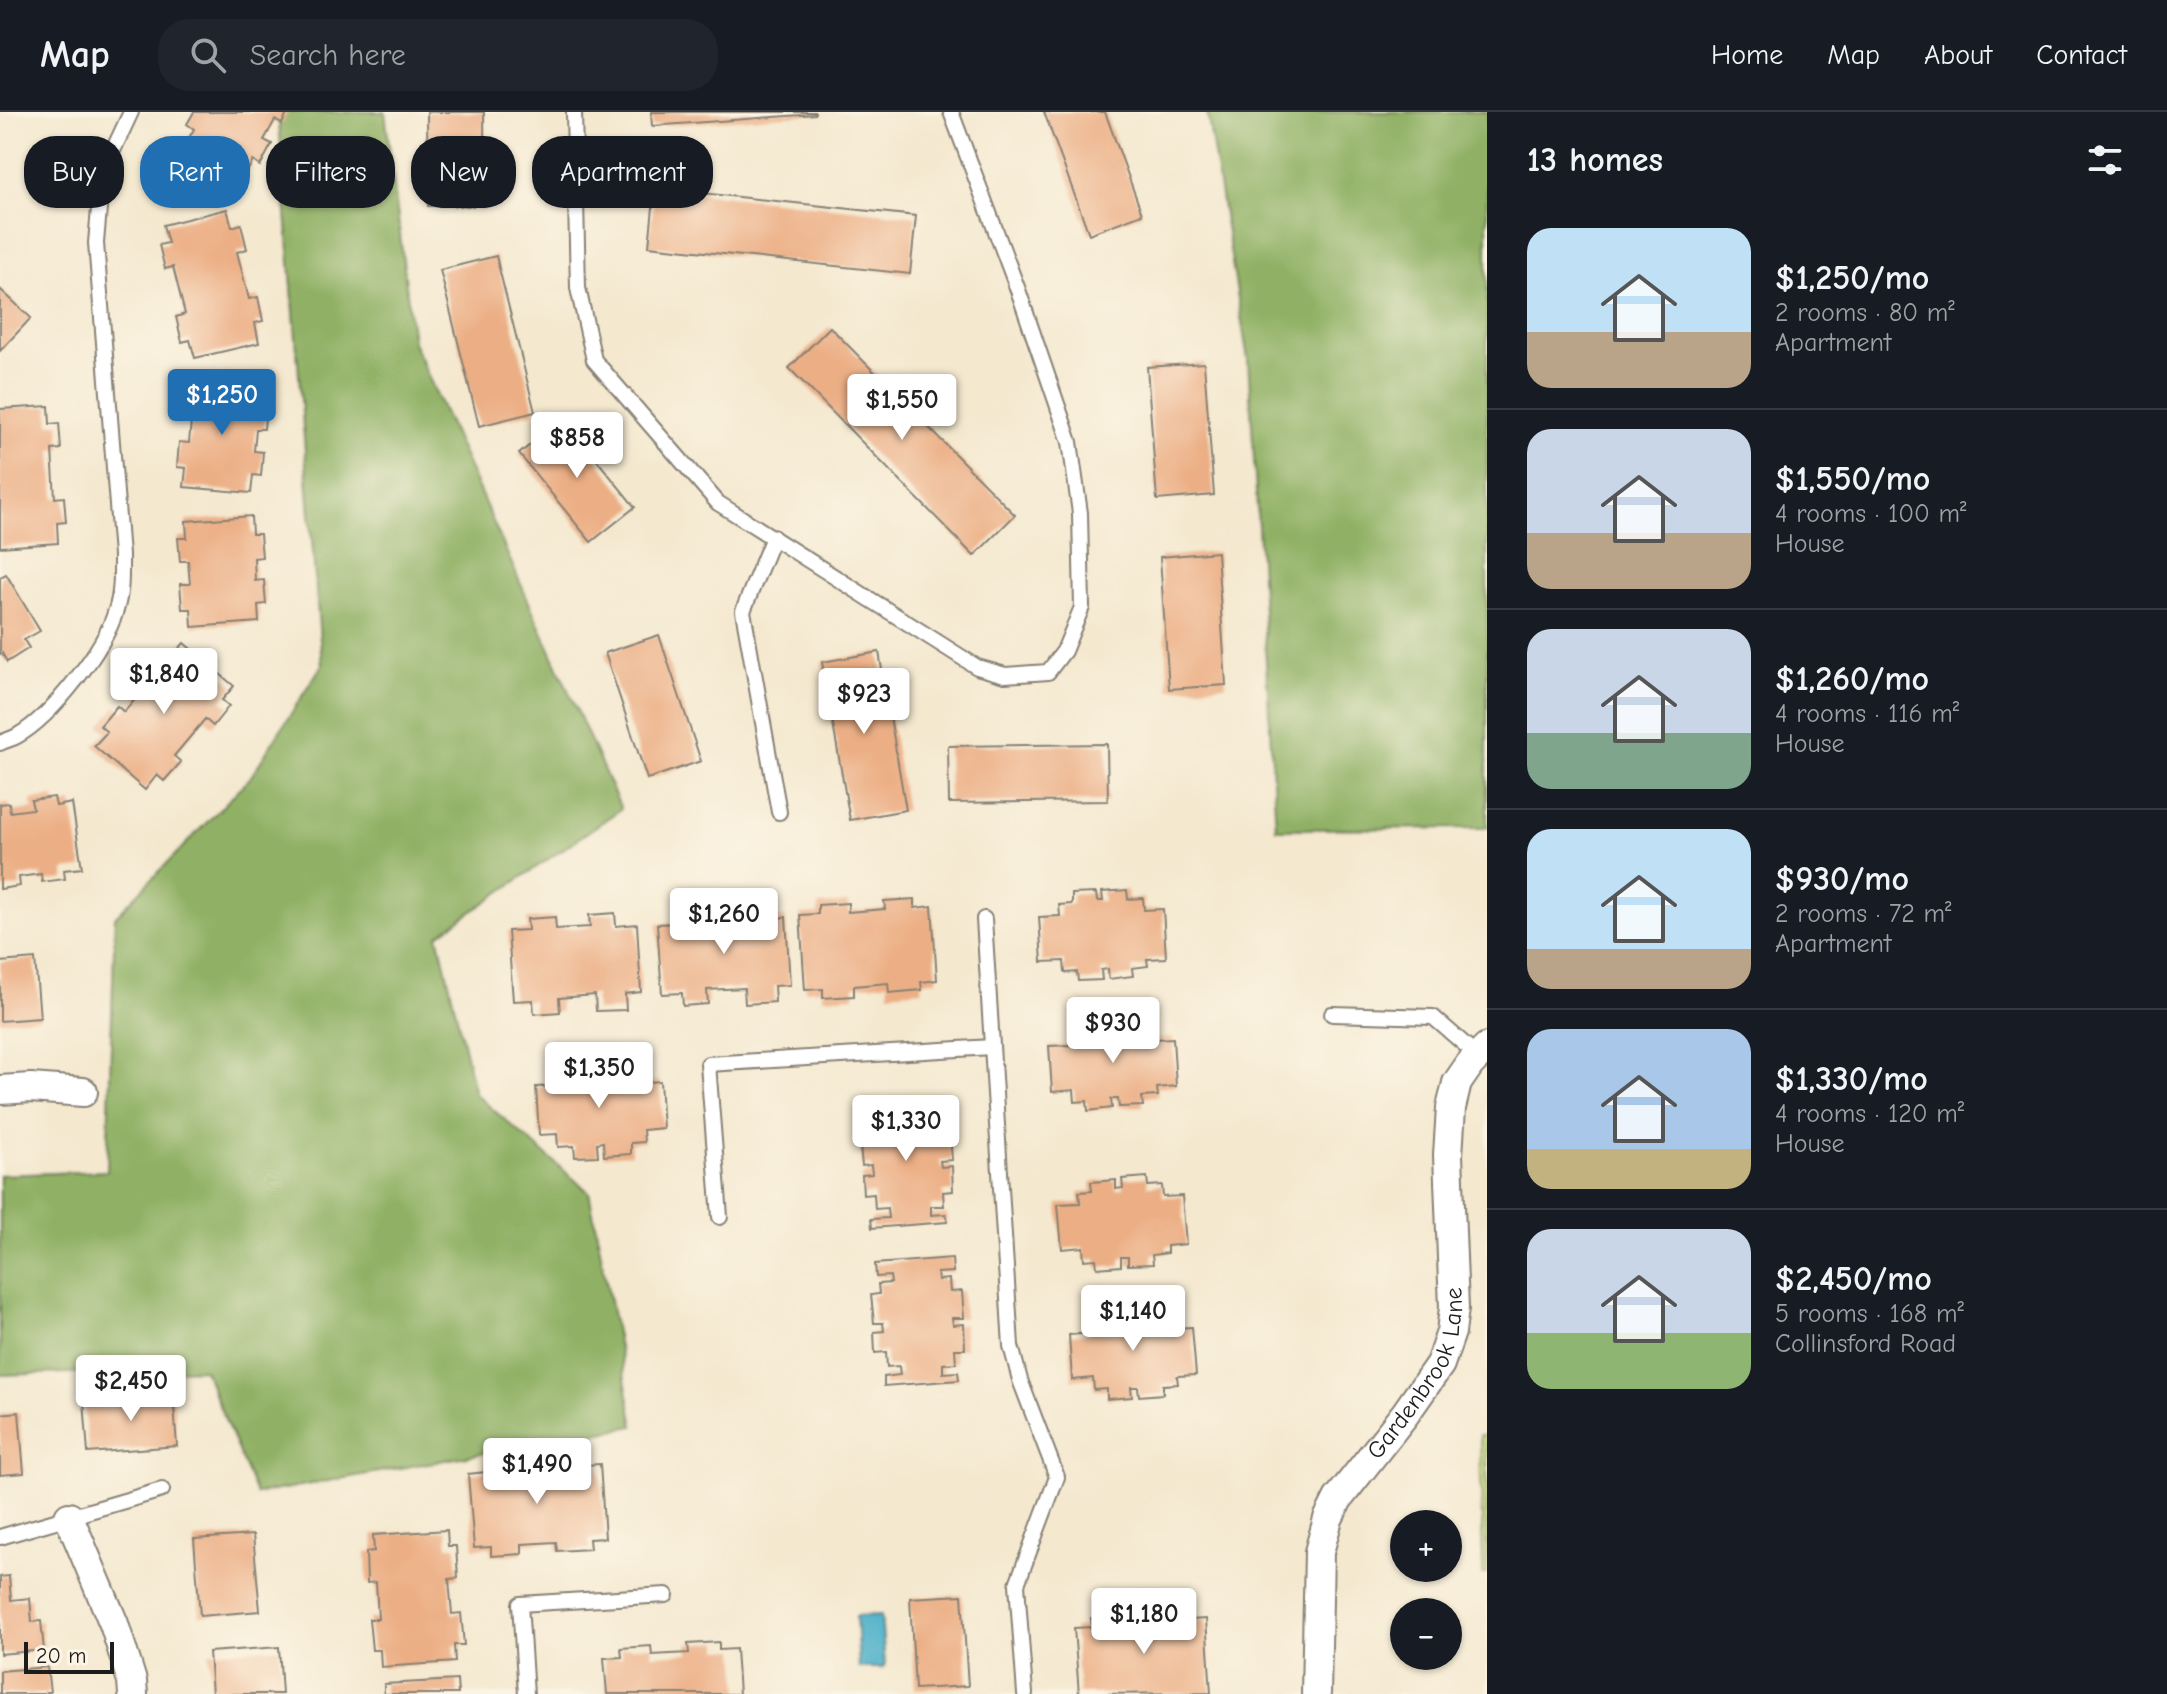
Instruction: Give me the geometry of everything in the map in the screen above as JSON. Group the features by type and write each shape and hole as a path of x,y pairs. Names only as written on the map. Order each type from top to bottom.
{"street":[{"name":"Gardenbrook Lane","path":"1316,1694 1318,1563 1328,1519 1338,1499 1440,1364 1451,1332 1454,1308 1448,1155 1451,1108 1457,1083 1482,1051"},
{"path":"0,1090 31,1088 83,1092"},
{"path":"69,1517 114,1624 132,1681 133,1694"}],"lane":[{"path":"0,743 19,735 80,677 105,637 116,611 121,587 96,243 102,174 131,112"},
{"path":"574,112 578,288 594,360 718,503 977,667 1005,675 1048,672 1064,651 1082,607 1080,513 1070,442 1018,290 951,112"},
{"path":"773,537 743,611 779,812"},
{"path":"984,919 1011,1346 1020,1380 1057,1477 1017,1584 1025,1694"},
{"path":"1332,1014 1433,1017 1482,1051"},
{"path":"720,1217 708,1064 992,1047"},
{"path":"0,1537 162,1490"},
{"path":"526,1694 520,1604 666,1595"}],"green space":[{"path":"278,112 385,112 388,136 280,136"},
{"path":"1207,112 1487,112 1487,828 1276,829 1248,359"},
{"path":"395,194 413,342 621,809 438,935 475,1094 589,1192 634,1426 256,1494 204,1369 0,1375 0,1175 107,1171 115,917 250,778 322,665 286,208 395,208"},
{"path":"1480,1435 1487,1435 1487,1574 1483,1574"}],"water":[{"path":"881,1615 885,1665 882,1668 859,1668 856,1616"}],"building":[{"path":"194,112 288,112 282,124 275,120 266,136 266,155 260,166 253,161 250,166 250,136 190,136 194,129 187,124"},
{"path":"427,112 484,112 484,136 427,136"},
{"path":"651,112 815,112 815,114 652,126"},
{"path":"1044,112 1105,112 1142,214 1089,234"},
{"path":"713,194 916,216 910,274 649,246 653,208 713,208"},
{"path":"227,209 232,227 241,224 247,249 237,252 249,299 258,297 263,321 255,323 259,343 195,358 190,340 182,342 176,317 185,314 173,267 165,269 159,245 168,243 163,225"},
{"path":"496,256 535,412 479,426 440,270"},
{"path":"0,289 31,318 0,351"},
{"path":"830,327 1015,515 974,556 789,368"},
{"path":"1204,363 1214,495 1157,500 1147,367"},
{"path":"195,381 260,387 258,405 266,406 264,429 256,429 254,451 263,452 261,476 253,475 251,493 184,487 186,468 177,467 179,442 189,443 191,421 182,420 185,397 194,398"},
{"path":"49,406 50,424 59,423 61,449 52,450 55,498 64,497 66,522 57,523 58,543 0,547 0,409"},
{"path":"563,418 635,507 591,542 519,454"},
{"path":"251,516 252,534 260,534 262,557 254,558 255,581 264,580 266,604 258,605 259,622 192,627 191,609 182,609 180,584 190,584 188,561 180,561 178,538 187,538 186,521"},
{"path":"1217,552 1226,685 1169,689 1160,557"},
{"path":"6,574 40,631 24,640 29,648 7,662 0,654 0,577"},
{"path":"659,635 701,761 647,779 605,653"},
{"path":"184,643 234,686 222,700 229,706 213,726 205,719 174,756 181,762 164,781 157,775 145,790 94,746 107,732 100,726 117,706 124,712 156,675 149,670 165,651 172,657"},
{"path":"879,652 906,810 850,820 822,662"},
{"path":"1107,744 1108,801 949,803 948,746"},
{"path":"54,797 56,806 72,803 82,868 64,870 65,879 42,882 41,874 19,877 20,886 0,889 0,804 9,803 10,812 33,809 31,800"},
{"path":"1127,890 1128,899 1143,898 1144,910 1163,909 1166,958 1147,959 1148,966 1132,968 1133,976 1109,979 1108,969 1101,970 1102,980 1078,981 1077,972 1065,973 1064,961 1042,962 1039,917 1060,916 1059,905 1072,904 1072,894 1096,893 1097,901 1103,901 1102,892"},
{"path":"915,899 915,908 932,906 937,980 921,982 922,990 889,993 888,983 854,986 854,996 823,998 823,989 805,990 800,915 818,914 818,905 848,903 848,912 885,909 884,901"},
{"path":"764,906 765,919 786,917 790,985 774,986 775,1002 745,1004 744,988 707,990 708,1004 683,1006 682,993 662,994 657,924 677,923 676,912 704,910 705,922 739,920 738,908"},
{"path":"615,913 616,926 637,924 641,992 625,994 626,1010 596,1011 595,995 559,998 560,1012 534,1014 533,1000 513,1001 508,931 528,930 527,919 555,917 556,929 590,927 589,915"},
{"path":"35,959 40,1018 0,1021 0,962"},
{"path":"1137,1019 1138,1029 1153,1027 1154,1039 1173,1038 1176,1086 1157,1088 1158,1096 1142,1097 1143,1106 1119,1107 1118,1099 1111,1099 1112,1108 1088,1111 1087,1101 1075,1102 1074,1090 1052,1092 1049,1046 1070,1045 1069,1034 1082,1033 1082,1024 1106,1022 1107,1031 1113,1030 1112,1021"},
{"path":"624,1065 625,1072 639,1071 640,1083 660,1081 663,1128 643,1130 644,1142 631,1143 631,1154 604,1156 603,1142 597,1143 598,1156 575,1157 574,1146 558,1147 557,1134 539,1135 536,1087 554,1086 554,1077 568,1076 567,1068 592,1066 593,1075 600,1074 599,1066"},
{"path":"940,1101 941,1115 925,1116 926,1122 937,1121 938,1135 950,1134 952,1160 940,1161 941,1167 952,1166 953,1191 943,1192 944,1206 931,1206 931,1215 946,1214 947,1222 872,1228 871,1219 888,1218 887,1208 875,1209 874,1194 863,1195 862,1175 872,1174 871,1165 862,1166 859,1137 867,1136 866,1126 879,1126 878,1118 864,1119 863,1107"},
{"path":"1147,1177 1148,1186 1162,1185 1163,1197 1182,1196 1186,1244 1167,1246 1167,1253 1152,1255 1153,1264 1128,1265 1128,1257 1121,1257 1121,1266 1097,1268 1096,1259 1084,1260 1083,1247 1062,1249 1058,1204 1080,1203 1079,1192 1092,1191 1091,1182 1116,1180 1116,1189 1123,1188 1122,1179"},
{"path":"952,1258 953,1272 937,1273 938,1280 949,1279 950,1292 962,1291 964,1318 952,1318 953,1325 964,1324 965,1349 955,1349 956,1363 943,1364 943,1373 958,1372 959,1380 884,1386 884,1377 900,1375 899,1366 887,1367 886,1352 875,1353 874,1332 884,1331 883,1323 874,1323 871,1295 879,1294 878,1284 891,1283 890,1276 876,1277 875,1264"},
{"path":"1157,1308 1158,1317 1172,1316 1173,1328 1192,1327 1196,1375 1177,1376 1178,1384 1163,1385 1163,1394 1139,1396 1138,1387 1131,1387 1132,1397 1107,1399 1107,1389 1094,1390 1093,1378 1072,1380 1069,1335 1090,1333 1089,1322 1103,1321 1102,1312 1126,1310 1127,1319 1133,1318 1132,1310"},
{"path":"173,1393 177,1446 88,1453 84,1401"},
{"path":"19,1412 24,1473 0,1475 0,1414"},
{"path":"583,1457 584,1465 600,1464 605,1538 589,1539 590,1549 557,1551 556,1542 522,1544 522,1554 491,1556 491,1547 474,1548 468,1474 486,1472 485,1464 516,1461 517,1470 553,1468 552,1459"},
{"path":"447,1530 448,1546 456,1546 458,1578 449,1579 452,1614 461,1613 464,1645 454,1645 455,1662 381,1667 380,1650 372,1650 369,1619 378,1619 376,1582 367,1583 366,1552 374,1551 373,1535"},
{"path":"253,1535 260,1611 200,1616 194,1539"},
{"path":"9,1576 11,1600 30,1598 32,1622 41,1621 44,1650 0,1654 0,1577"},
{"path":"962,1595 968,1686 915,1689 910,1598"},
{"path":"1188,1611 1189,1620 1206,1619 1211,1693 1079,1694 1074,1628 1092,1627 1091,1618 1122,1616 1122,1624 1159,1622 1158,1614"},
{"path":"719,1642 719,1650 736,1649 739,1694 607,1694 604,1658 622,1657 621,1648 651,1646 652,1655 689,1653 688,1644"},
{"path":"279,1647 282,1694 212,1694 209,1652"},
{"path":"47,1667 50,1692 47,1694 0,1694 0,1671"},
{"path":"457,1680 458,1694 384,1694 384,1684"}]}
